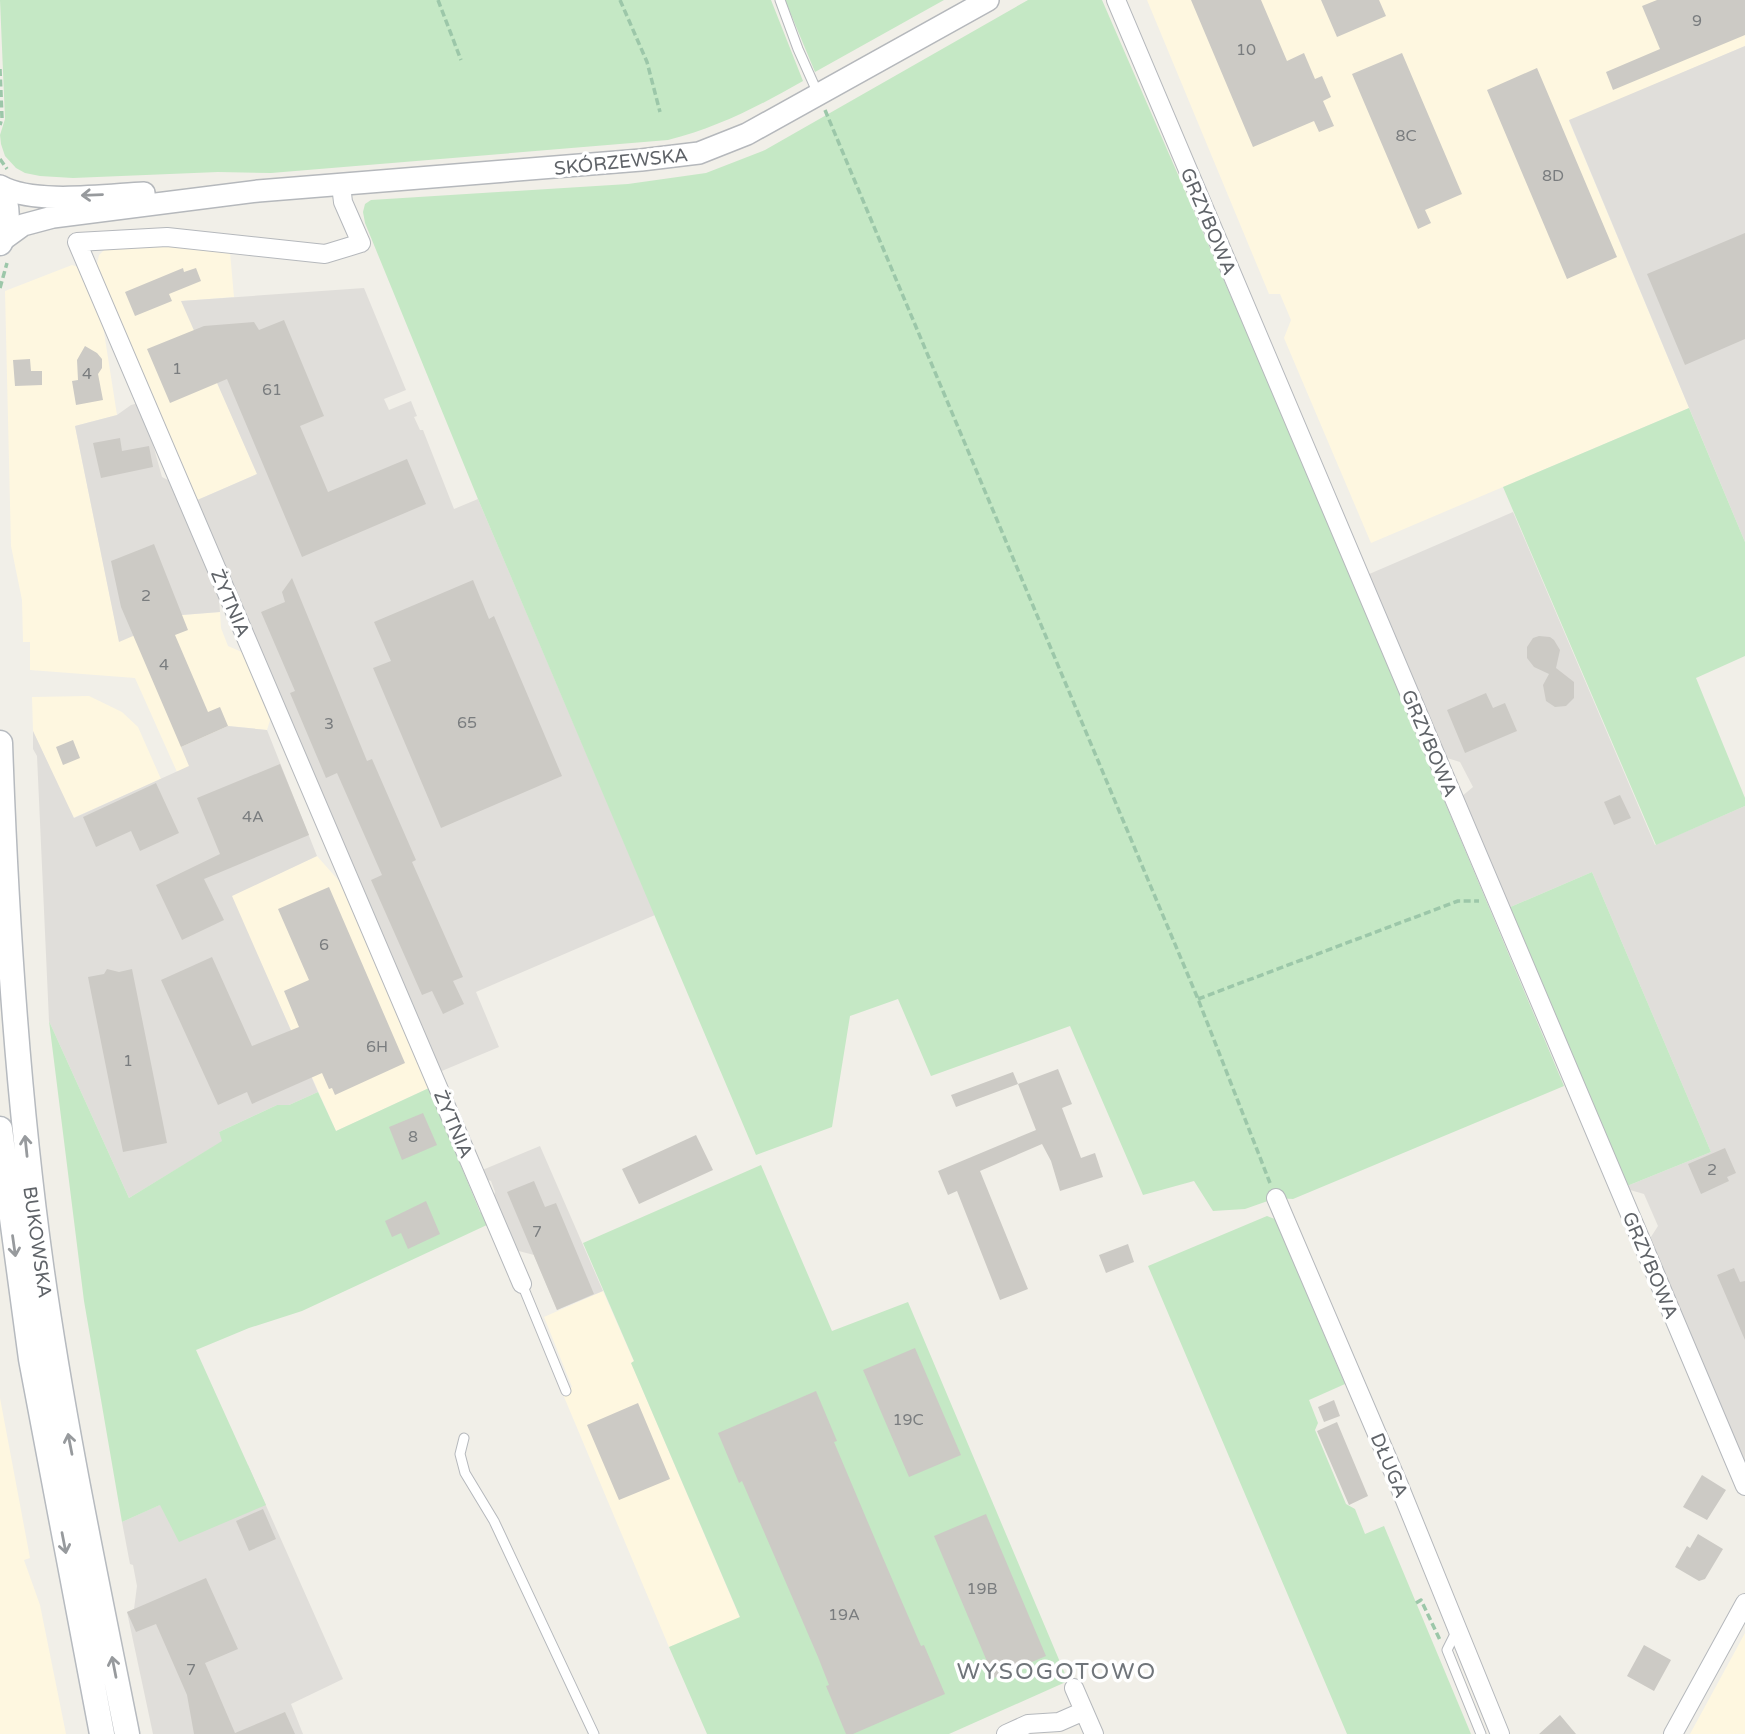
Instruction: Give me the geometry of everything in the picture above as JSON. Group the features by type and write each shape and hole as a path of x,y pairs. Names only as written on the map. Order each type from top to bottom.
{"main road":[{"path":"0,188 7,215 0,242"},
{"name":"BUKOWSKA","path":"0,743 11,989 32,1197 66,1423 127,1734"},
{"name":"BUKOWSKA","path":"0,1129 31,1359 102,1734"}],"street":[{"name":"SKÓRZEWSKA","path":"0,188 14,194 41,197 258,191 628,162 699,153 747,134 819,96 988,0"},
{"name":"GRZYBOWA","path":"1116,0 1745,1486"},
{"path":"72,229 325,254 361,243 343,202 341,185"},
{"name":"SKÓRZEWSKA","path":"0,242 23,225 72,229 258,191"},
{"name":"ŻYTNIA","path":"72,229 522,1284"},
{"name":"DŁUGA","path":"1276,1198 1398,1483 1500,1734"},
{"path":"1673,1734 1745,1603"},
{"path":"1074,1688 1094,1734"},
{"path":"1006,1734 1028,1724 1059,1722 1084,1711"}],"lane":[{"path":"780,0 819,96"},
{"path":"522,1284 566,1391"},
{"path":"464,1438 460,1454 464,1473 494,1521 594,1734"},
{"path":"1457,1630 1447,1650 1481,1734"}],"path":[{"path":"438,0 461,60"},
{"path":"620,0 649,71 660,112"},
{"path":"0,69 0,125"},
{"path":"819,96 1198,999 1276,1198"},
{"path":"1198,999 1458,901 1473,902 1495,897"},
{"path":"1416,1603 1421,1601 1435,1632 1447,1650"},
{"path":"1419,1610 1424,1608"}],"shaded area":[{"path":"1147,0 1745,0 1745,46 1569,121 1689,408 1371,543 1284,338 1291,320 1280,294 1269,294"},
{"path":"1745,46 1745,542 1569,120"},
{"path":"157,244 230,252 234,297 182,301 257,474 195,501 96,268 99,255 111,247"},
{"path":"72,265 78,267 93,302 101,313 117,415 75,426 119,641 182,615 220,612 221,628 228,646 244,653 271,717 267,730 228,726 182,747 190,766 177,772 135,678 30,670 30,642 23,642 22,600 11,546 5,291"},
{"path":"364,288 406,390 384,399 389,410 411,401 417,416 414,417 420,430 423,430 454,509 478,499 655,915 476,992 499,1047 437,1073 195,501 257,474 181,301"},
{"path":"139,403 162,477 172,482 219,597 220,612 182,615 119,642 75,426 117,415"},
{"path":"1513,512 1655,845 1745,806 1745,1465 1649,1240 1658,1226 1644,1194 1630,1190 1627,1186 1711,1152 1592,872 1508,908 1461,797 1473,787 1460,762 1444,757 1367,575"},
{"path":"89,696 122,712 138,727 161,779 73,818 33,731 32,697"},
{"path":"228,726 267,730 317,856 232,896 318,1092 289,1105 277,1105 219,1132 223,1141 129,1198 49,1021 37,756 33,749 33,731 74,818 189,766 181,747"},
{"path":"317,856 340,882 429,1088 336,1131 231,896"},
{"path":"540,1146 603,1291 557,1310 534,1255 515,1250 493,1200 495,1192 491,1181 483,1178 480,1171"},
{"path":"603,1291 740,1618 669,1647 562,1392 572,1387 544,1317"},
{"path":"0,1398 30,1558 24,1560 40,1605 66,1734 0,1734"},
{"path":"248,1465 343,1679 291,1704 303,1734 153,1734 127,1612 134,1609 137,1586 122,1522"},
{"path":"1745,1633 1745,1734 1690,1734"}],"green space":[{"path":"0,0 771,0 803,81 737,115 668,140 271,173 218,172 73,178 40,176 16,168 5,156 1,144 0,135 5,119"},
{"path":"785,0 944,0 815,72"},
{"path":"1028,0 1102,0 1280,409 1564,1086 1293,1199 1276,1198 1245,1209 1213,1211 1194,1181 1143,1195 1070,1026 931,1076 898,999 850,1016 832,1127 756,1155 478,499 365,223 363,212 365,204 371,200 628,184 706,173 765,150"},
{"path":"1689,408 1745,542 1745,656 1696,678 1745,798 1745,806 1656,845 1503,487"},
{"path":"1592,872 1711,1152 1627,1186 1508,908"},
{"path":"49,1021 129,1198 222,1141 219,1132 277,1105 289,1105 318,1092 336,1131 429,1088 480,1212 486,1215 489,1224 302,1311 249,1328 196,1350 266,1505 179,1542 160,1505 122,1522 84,1301"},
{"path":"761,1165 832,1331 908,1302 1068,1681 949,1734 707,1734 669,1647 740,1617 631,1363 634,1361 583,1243"},
{"path":"1267,1216 1275,1219 1345,1384 1309,1400 1318,1423 1315,1430 1346,1504 1355,1509 1365,1534 1384,1526 1471,1734 1347,1734 1148,1266"}],"building":[{"path":"1191,0 1261,0 1287,61 1304,53 1315,79 1322,76 1331,97 1323,101 1334,126 1319,132 1314,121 1253,147"},
{"path":"1321,0 1379,0 1386,16 1337,37"},
{"path":"1657,0 1745,0 1745,35 1613,90 1606,72 1660,49 1642,6"},
{"path":"1402,53 1462,194 1425,210 1431,223 1418,229 1352,74"},
{"path":"1537,68 1617,257 1567,279 1487,90"},
{"path":"1745,233 1745,339 1685,365 1647,274"},
{"path":"183,268 184,272 196,268 201,281 169,294 172,301 135,316 125,292"},
{"path":"284,320 324,416 300,426 328,492 407,459 426,504 302,557 227,379 170,403 147,349 204,326 254,322 259,330"},
{"path":"85,346 102,359 102,368 98,374 103,400 76,405 72,381 78,380 77,360"},
{"path":"30,359 31,371 42,371 42,385 15,386 13,360"},
{"path":"120,438 122,451 149,446 153,467 101,478 93,443"},
{"path":"154,544 188,630 175,635 208,712 220,707 228,726 181,747 121,607 111,561"},
{"path":"292,578 367,761 372,759 416,860 412,862 463,977 453,981 464,1004 443,1014 432,991 422,995 371,880 382,875 337,773 326,778 290,693 295,691 261,612 285,602 282,592"},
{"path":"473,580 489,619 494,616 562,776 441,828 373,668 391,661 374,622"},
{"path":"1539,636 1554,640 1560,650 1556,668 1574,682 1574,698 1566,706 1555,707 1546,701 1543,685 1549,674 1534,667 1527,658 1527,647 1533,638"},
{"path":"1486,693 1493,708 1505,703 1517,731 1465,753 1447,710"},
{"path":"73,740 80,758 63,765 56,747"},
{"path":"280,764 309,835 204,879 224,920 182,940 156,885 220,854 197,798"},
{"path":"156,783 179,833 140,851 131,831 96,847 83,817"},
{"path":"1620,795 1631,818 1614,825 1604,802"},
{"path":"329,887 405,1063 335,1095 332,1088 329,1089 322,1073 252,1104 247,1092 218,1105 161,980 212,957 252,1046 299,1027 284,991 309,980 278,909"},
{"path":"107,969 119,972 132,969 167,1143 123,1152 88,977 104,974"},
{"path":"1058,1069 1072,1104 1062,1108 1081,1158 1095,1153 1103,1177 1060,1191 1051,1161 1042,1144 980,1171 1028,1289 1000,1300 957,1191 948,1195 938,1171 1036,1130 1018,1084"},
{"path":"1013,1072 1018,1084 956,1107 951,1095"},
{"path":"423,1113 437,1145 402,1160 389,1127"},
{"path":"696,1135 713,1170 639,1204 622,1169"},
{"path":"1725,1148 1736,1173 1727,1177 1729,1181 1701,1194 1688,1164"},
{"path":"534,1181 545,1207 556,1203 594,1294 557,1310 507,1192"},
{"path":"426,1201 440,1234 408,1249 401,1233 392,1237 385,1221"},
{"path":"1128,1244 1134,1262 1106,1273 1099,1255"},
{"path":"1734,1268 1740,1282 1745,1281 1745,1340 1717,1275"},
{"path":"915,1348 961,1455 909,1477 863,1370"},
{"path":"816,1391 837,1441 834,1442 883,1558 945,1694 853,1734 846,1734 826,1686 829,1685 818,1657 742,1481 739,1483 718,1433"},
{"path":"1334,1400 1340,1416 1324,1422 1318,1407"},
{"path":"638,1403 670,1479 619,1500 587,1425"},
{"path":"1337,1422 1368,1496 1349,1505 1317,1431"},
{"path":"1702,1475 1726,1490 1707,1520 1683,1507"},
{"path":"263,1509 276,1539 249,1551 236,1521"},
{"path":"986,1514 1046,1656 994,1678 934,1536"},
{"path":"1698,1534 1723,1549 1705,1579 1699,1581 1675,1567 1687,1546 1690,1548"},
{"path":"206,1578 238,1649 205,1663 235,1733 285,1712 295,1734 194,1734 187,1695 156,1624 136,1632 127,1612"},
{"path":"1644,1645 1671,1660 1654,1691 1627,1676"},
{"path":"1560,1715 1576,1734 1539,1734"}],"district":[{"name":"WYSOGOTOWO","path":"1057,1671"}]}
